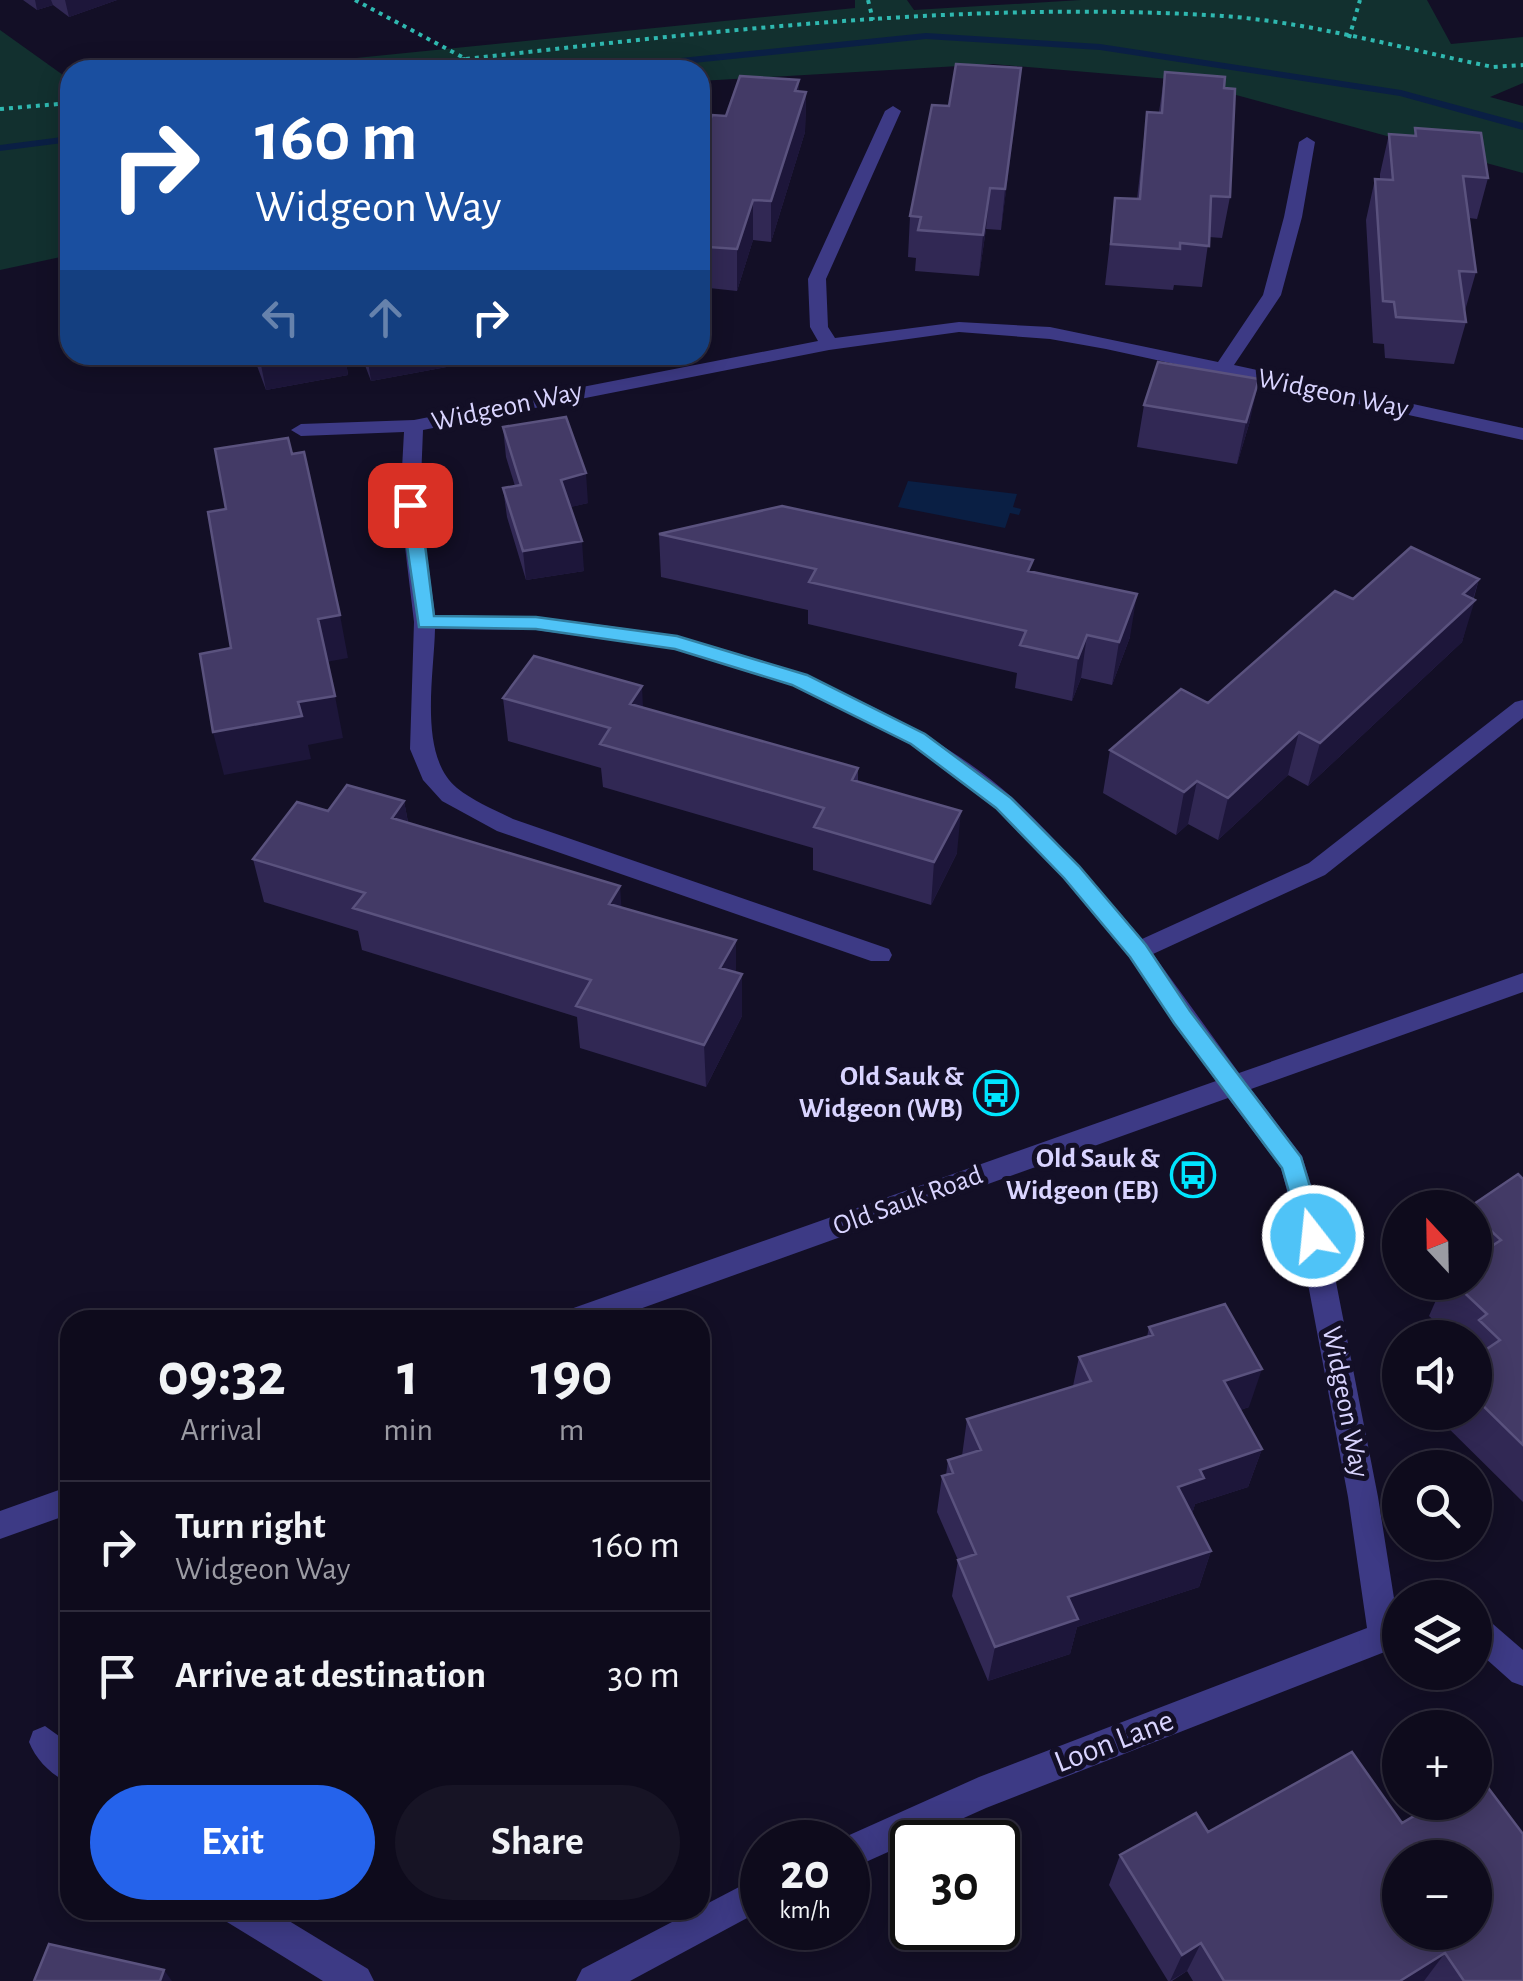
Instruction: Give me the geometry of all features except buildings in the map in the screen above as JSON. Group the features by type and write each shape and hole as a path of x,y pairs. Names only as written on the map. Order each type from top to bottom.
{"street":[{"path":"829,344 819,327 817,279 893,111"},
{"path":"1222,369 1272,295 1294,217 1307,142"},
{"name":"Widgeon Way","path":"1382,1586 1313,1236 1293,1164 1138,951 1071,872 1004,803 918,739 800,680 677,642 536,623 426,622 410,505 414,426 829,344 960,327 1050,333 1523,434"},
{"path":"301,430 414,426"},
{"path":"426,622 421,749 432,774 450,795 504,824 880,955"},
{"path":"1138,951 1317,869 1523,706"},
{"name":"Old Sauk Road","path":"603,1310 1523,982"},
{"path":"0,1525 60,1504"},
{"name":"Loon Lane","path":"870,1843 979,1794 1382,1637"},
{"path":"1492,1644 1523,1671"},
{"path":"45,1742 60,1757"},
{"path":"710,1920 740,1904"},
{"path":"255,1920 356,1981"},
{"path":"594,1981 709,1920"}],"path":[{"path":"355,0 466,58"},
{"path":"868,0 873,20"},
{"path":"1140,0 1146,12"},
{"path":"1350,38 1360,0"},
{"path":"450,60 873,20 1014,12 1146,12 1228,16 1492,67 1523,65"},
{"path":"0,109 60,104"}],"green space":[{"path":"855,0 907,0 914,10 1081,0 1427,0 1451,44 1523,37 1523,83 1490,97 1523,106 1523,173 1181,80 993,64 710,80 710,60 336,60 855,8"},
{"path":"0,30 60,73 60,257 0,270"}],"water":[{"path":"908,481 1017,494 1013,507 1021,509 1019,515 1010,513 1005,528 898,507"}],"waterway":[{"path":"691,60 926,36 1100,47 1401,93 1523,127"},
{"path":"0,148 60,140"}],"place":[{"name":"Old Sauk & Widgeon (WB)","path":"996,1093"},
{"name":"Old Sauk & Widgeon (EB)","path":"1193,1175"}],"route":[{"path":"410,505 426,622 536,623 677,642 800,680 918,739 1004,803 1071,872 1138,951 1182,1017 1293,1164 1313,1236"}]}
